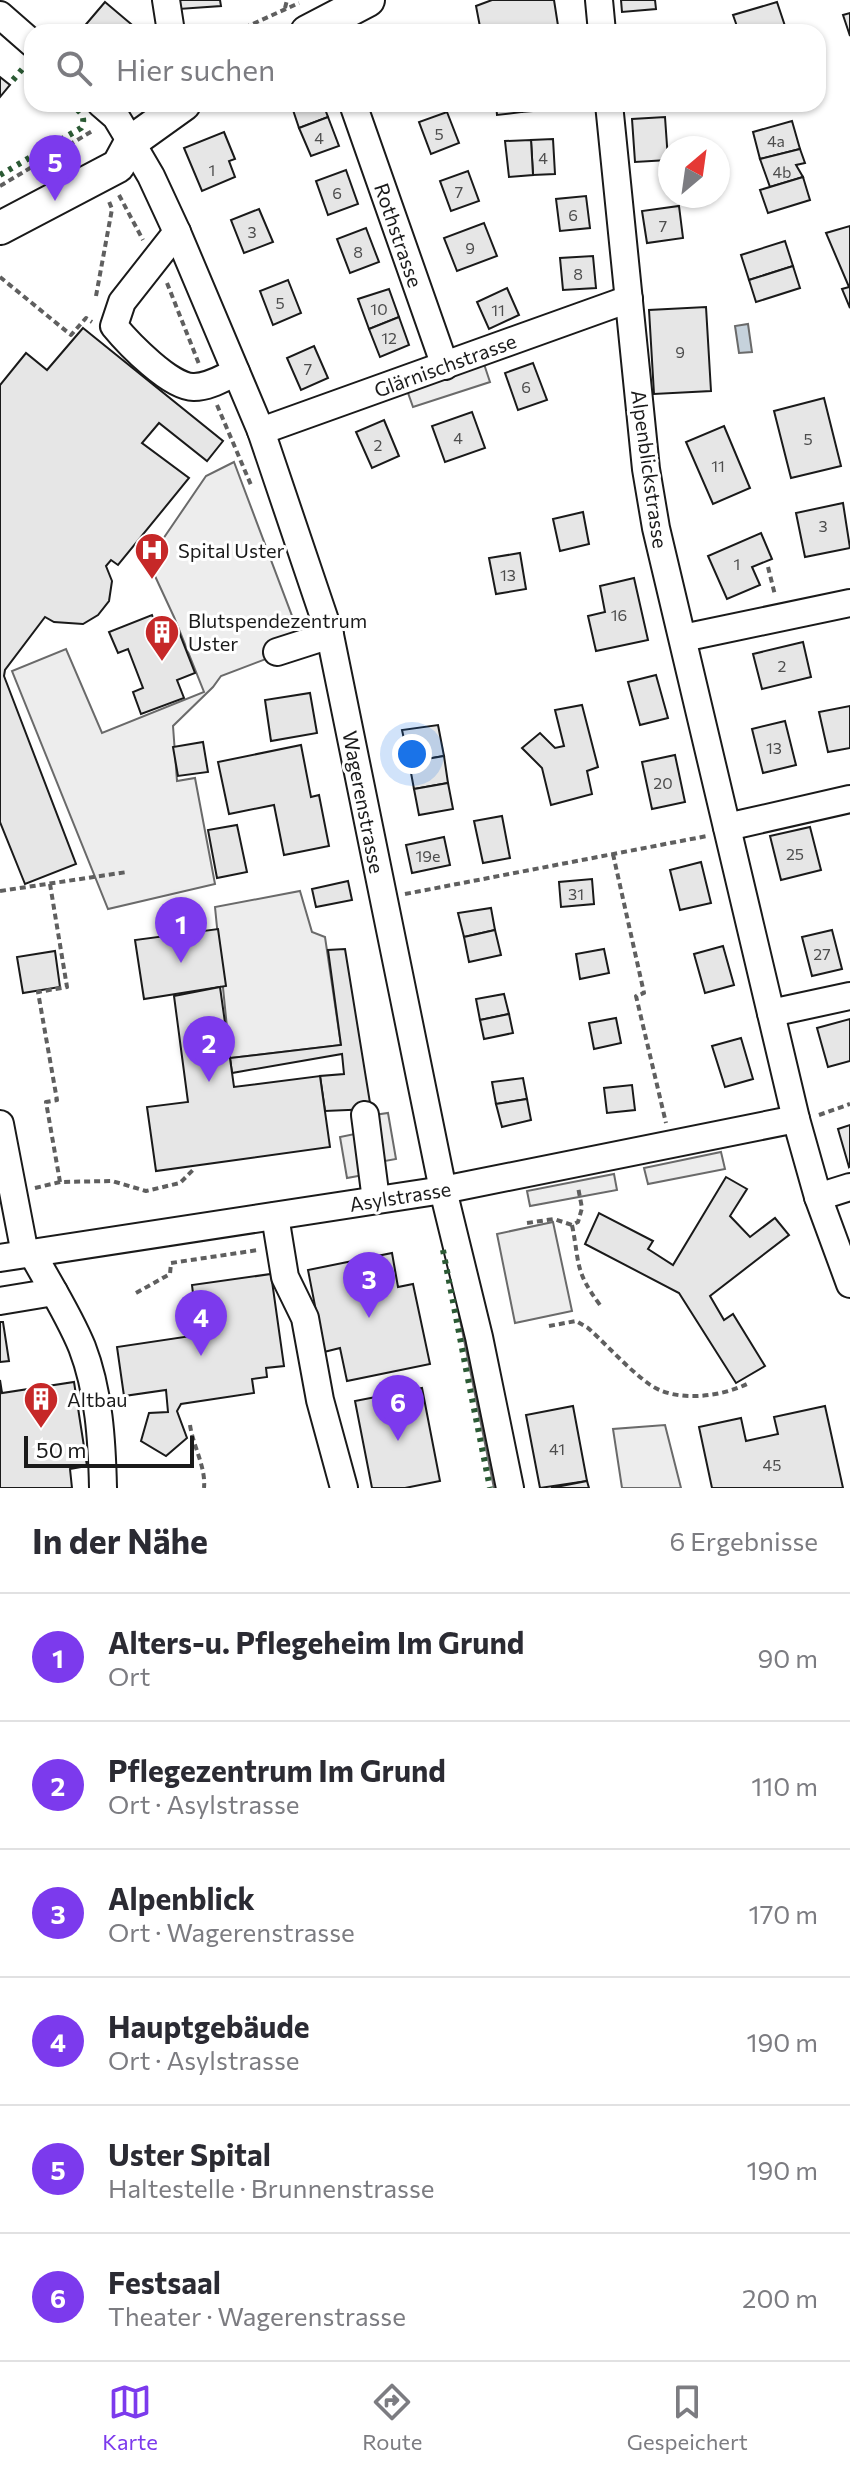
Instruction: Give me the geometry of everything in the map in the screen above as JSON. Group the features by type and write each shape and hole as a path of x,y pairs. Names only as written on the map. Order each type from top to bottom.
{"main road":[{"path":"317,22 368,0"},
{"path":"116,121 152,112"},
{"path":"0,209 106,147 116,121"},
{"path":"0,228 118,166 116,121"}],"street":[{"path":"166,0 170,24"},
{"path":"599,0 601,24"},
{"path":"0,15 24,36"},
{"name":"Rothstrasse","path":"356,112 445,366"},
{"name":"Alpenblickstrasse","path":"610,112 646,469 656,528 797,1120 818,1197 850,1284"},
{"name":"Wagerenstrasse","path":"116,121 151,176 261,431 330,635 443,1190 479,1337 510,1488"},
{"path":"177,232 122,302 114,326 125,340 172,379 191,388 208,385 236,372"},
{"name":"Glärnischstrasse","path":"261,431 629,299"},
{"path":"683,638 850,603"},
{"path":"277,652 330,635"},
{"path":"728,829 850,799"},
{"path":"771,1013 850,996"},
{"path":"365,1115 376,1200"},
{"name":"Asylstrasse","path":"19,1255 443,1190 797,1120"},
{"path":"0,1124 6,1183 19,1255 54,1292 81,1346 92,1380 102,1448 103,1488"},
{"path":"818,1197 850,1187"},
{"path":"275,1216 285,1277 305,1318 320,1400 344,1488"},
{"path":"0,1301 54,1292"}],"path":[{"path":"285,8 287,0"},
{"path":"252,24 285,8 317,22"},
{"path":"0,186 116,121"},
{"path":"117,193 171,290 252,487"},
{"path":"92,322 112,209 108,198"},
{"path":"0,277 71,335"},
{"path":"383,898 728,829"},
{"path":"613,854 644,993 636,996 671,1145"},
{"path":"0,891 127,872"},
{"path":"50,884 67,987 38,992 57,1100 46,1102 60,1182 112,1181 146,1191 180,1183 194,1169"},
{"path":"797,1120 850,1104"},
{"path":"527,1223 554,1219 572,1225 578,1222 582,1208 572,1164"},
{"path":"572,1225 576,1263 585,1284 600,1305"},
{"path":"136,1293 170,1274 171,1263 279,1247"},
{"path":"549,1326 576,1321 588,1328 651,1386 682,1396 728,1393 747,1384"},
{"path":"190,1425 205,1478 204,1488"}],"shaded area":[{"path":"748,324 752,352 739,353 735,326"},
{"path":"484,364 490,382 413,407 407,390"},
{"path":"234,462 303,645 221,676 173,726 177,781 195,778 215,884 108,909 12,671 66,649 102,733 204,692 148,561 206,476"},
{"path":"300,891 312,932 325,937 341,1045 230,1058 215,907"},
{"path":"388,1113 396,1159 379,1162 380,1172 347,1178 340,1137 355,1134 353,1118"},
{"path":"721,1152 725,1169 648,1184 644,1168"},
{"path":"614,1174 617,1190 530,1206 527,1191"},
{"path":"553,1222 572,1311 515,1323 497,1234"},
{"path":"465,1309 502,1488 494,1488 458,1310"},
{"path":"665,1425 681,1488 622,1488 613,1429"}],"building":[{"path":"178,0 220,0 221,6 179,9"},
{"path":"492,0 554,0 558,24 479,24 476,6"},
{"path":"621,0 655,0 656,9 622,12"},
{"path":"105,2 131,24 86,24"},
{"path":"777,2 784,24 736,24 733,15"},
{"path":"850,13 850,36 843,15"},
{"path":"0,77 10,85 0,97"},
{"path":"294,112 326,112 328,117 299,128"},
{"path":"447,112 459,143 431,154 419,122"},
{"path":"328,117 339,146 311,156 299,128"},
{"path":"665,117 666,136 658,136 658,161 635,162 632,119"},
{"path":"792,121 800,149 760,159 753,132"},
{"path":"224,132 235,159 229,161 235,177 202,191 184,148"},
{"path":"553,139 555,174 533,175 531,140"},
{"path":"531,140 533,175 509,177 505,141"},
{"path":"800,149 805,163 796,165 803,177 770,187 760,159"},
{"path":"346,170 358,204 328,215 316,181"},
{"path":"468,171 479,201 451,211 440,181"},
{"path":"803,177 810,200 768,213 760,190"},
{"path":"586,196 590,228 560,231 556,199"},
{"path":"679,208 683,238 647,243 642,211"},
{"path":"259,209 273,242 244,253 231,220"},
{"path":"484,223 497,256 457,271 444,238"},
{"path":"850,226 850,287 849,287 826,233"},
{"path":"366,228 379,262 350,273 337,239"},
{"path":"785,241 793,266 749,280 741,255"},
{"path":"593,256 596,288 563,290 560,258"},
{"path":"793,266 800,288 756,302 749,280"},
{"path":"288,280 301,313 273,325 260,291"},
{"path":"850,287 850,308 842,289"},
{"path":"507,288 519,315 489,329 477,302"},
{"path":"389,289 399,317 369,329 358,299"},
{"path":"706,307 711,391 654,394 649,310"},
{"path":"399,317 409,345 380,357 369,329"},
{"path":"83,328 223,441 207,461 159,423 142,443 189,478 118,565 111,560 106,566 112,581 109,601 98,615 83,624 54,622 45,617 5,670 4,676 76,864 25,884 0,822 0,385 26,353 47,370"},
{"path":"314,346 328,378 301,390 287,358"},
{"path":"533,363 547,400 518,410 505,373"},
{"path":"824,398 841,466 791,478 774,411"},
{"path":"472,412 485,448 445,462 432,426"},
{"path":"384,420 399,456 372,468 356,432"},
{"path":"724,426 750,488 713,504 686,442"},
{"path":"843,503 850,548 805,557 796,513"},
{"path":"583,512 589,544 560,551 553,519"},
{"path":"761,533 772,559 752,567 760,585 727,599 708,556"},
{"path":"520,553 526,589 496,594 489,558"},
{"path":"634,578 648,640 596,651 588,616 605,612 600,586"},
{"name":"Blutspendezentrum Uster","path":"152,615 159,634 177,627 195,673 177,680 184,698 141,714 133,692 143,688 128,649 118,653 109,632"},
{"path":"803,642 811,677 762,689 753,654"},
{"path":"656,675 668,718 640,725 628,682"},
{"path":"310,693 317,733 271,741 265,700"},
{"path":"582,705 598,767 587,771 592,794 551,805 542,768 522,748 540,733 555,748 564,746 555,710"},
{"path":"850,706 850,748 828,752 819,712"},
{"path":"785,721 796,765 763,773 752,729"},
{"path":"438,725 444,756 409,762 402,730"},
{"path":"203,742 208,772 178,776 173,747"},
{"path":"301,745 311,797 319,795 329,846 284,855 274,805 229,814 218,762"},
{"path":"675,755 685,802 652,809 642,762"},
{"path":"444,756 448,783 414,789 409,762"},
{"path":"448,783 453,809 419,815 414,789"},
{"path":"502,816 510,858 483,863 474,821"},
{"path":"237,825 247,872 217,878 208,830"},
{"path":"810,827 821,870 781,880 770,836"},
{"path":"444,837 450,865 412,873 406,845"},
{"path":"701,862 711,903 680,910 670,870"},
{"path":"592,879 594,904 561,907 559,882"},
{"path":"348,881 352,900 316,907 312,889"},
{"path":"491,908 495,930 464,937 458,913"},
{"path":"218,929 226,986 144,999 135,940"},
{"path":"495,930 501,955 469,962 464,937"},
{"path":"832,930 842,969 812,976 802,937"},
{"path":"723,946 734,985 705,993 694,954"},
{"path":"345,949 371,1109 325,1111 320,1076 344,1074 342,1054 232,1073 230,1058 341,1045 328,950"},
{"path":"604,949 609,973 580,979 576,954"},
{"path":"55,951 60,987 23,993 17,957"},
{"path":"220,987 234,1087 320,1076 330,1147 156,1171 147,1107 188,1102 174,996"},
{"path":"504,994 509,1014 480,1020 476,999"},
{"path":"509,1014 513,1033 484,1039 480,1020"},
{"path":"616,1018 621,1043 594,1049 589,1023"},
{"path":"850,1019 850,1061 828,1067 817,1028"},
{"path":"741,1038 753,1079 725,1087 712,1046"},
{"path":"523,1078 527,1099 496,1104 492,1082"},
{"path":"632,1085 635,1110 607,1113 604,1088"},
{"path":"527,1099 531,1120 502,1127 496,1104"},
{"path":"850,1125 850,1166 849,1167 838,1129"},
{"path":"726,1177 747,1189 730,1216 750,1237 775,1218 789,1235 710,1296 724,1320 733,1314 765,1366 736,1383 679,1293 585,1244 599,1213 653,1241 648,1249 673,1265"},
{"path":"392,1253 398,1287 413,1284 430,1364 347,1381 340,1348 324,1352 308,1270"},
{"path":"271,1274 284,1366 266,1368 267,1377 252,1379 254,1393 181,1404 177,1411 187,1438 166,1456 141,1441 149,1413 168,1412 166,1390 124,1396 117,1347 198,1335 192,1285"},
{"path":"0,1322 3,1322 9,1361 0,1362"},
{"name":"Altbau","path":"0,1380 2,1393 74,1382 87,1466 70,1469 72,1488 0,1488"},
{"path":"422,1388 440,1481 405,1488 372,1488 355,1401"},
{"path":"573,1406 587,1481 540,1488 526,1415"},
{"path":"825,1406 843,1488 712,1488 699,1427 741,1418 746,1441 778,1434 774,1417"},
{"path":"587,1481 589,1488 551,1488"}],"hedge":[{"path":"13,80 24,67"},
{"path":"0,175 81,128 83,119 79,112"},
{"path":"443,1250 467,1374"},
{"path":"468,1379 490,1488"}],"place":[{"name":"Uster Spital","path":"55,201"},
{"name":"Spital Uster","path":"152,581"},
{"name":"Blutspendezentrum Uster","path":"162,663"},
{"name":"Alters-u. Pflegeheim Im Grund","path":"181,963"},
{"name":"Pflegezentrum Im Grund","path":"209,1082"},
{"name":"Alpenblick","path":"369,1318"},
{"name":"Hauptgebäude","path":"201,1356"},
{"name":"Altbau","path":"41,1430"},
{"name":"Festsaal","path":"398,1441"}]}
